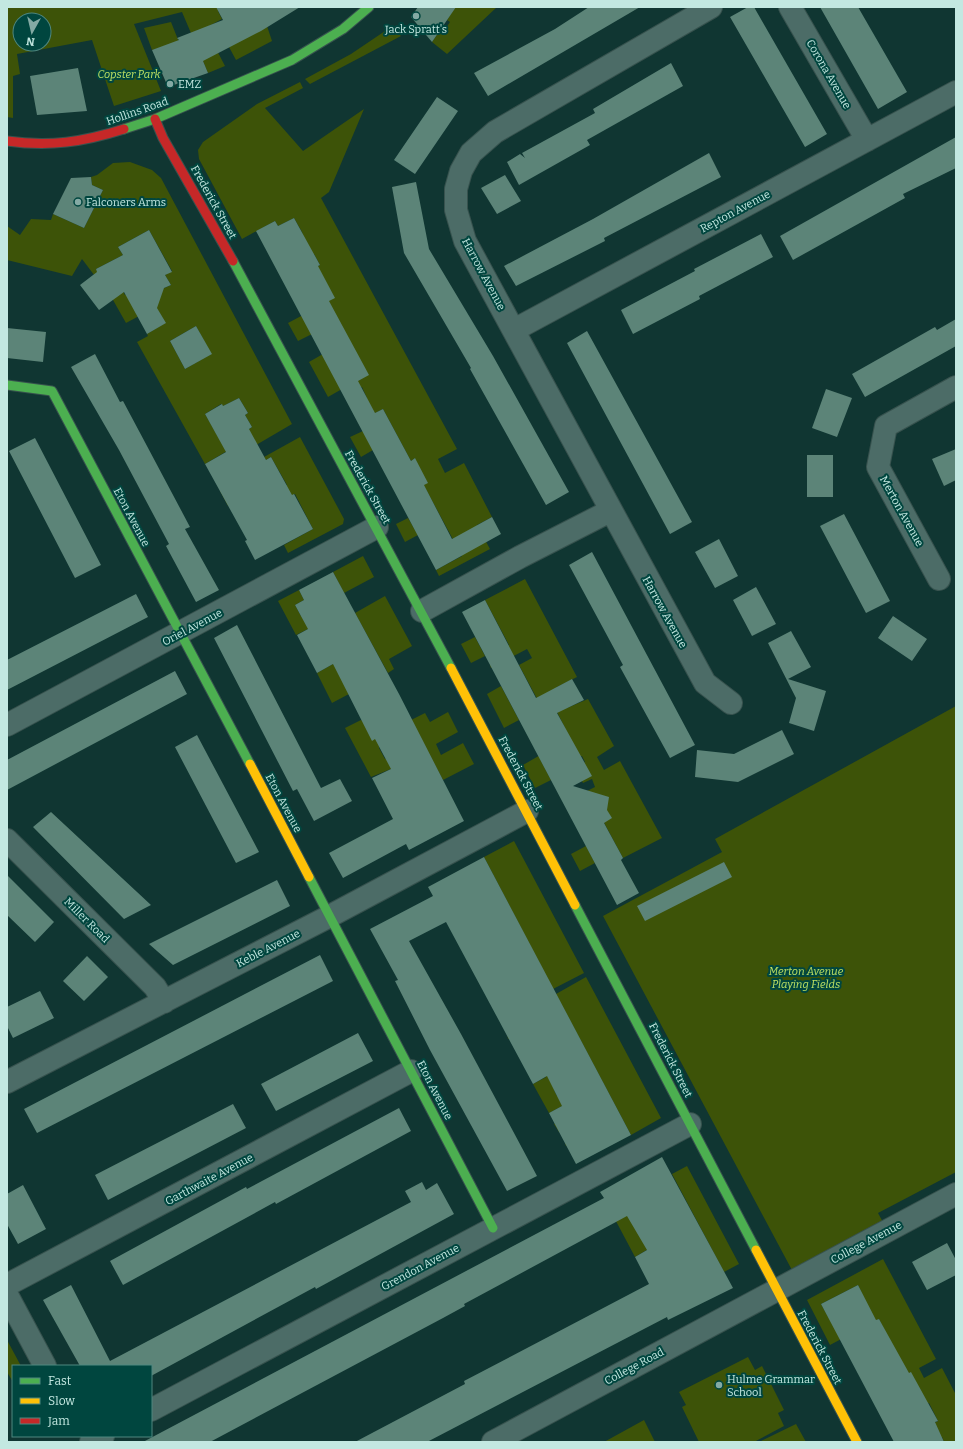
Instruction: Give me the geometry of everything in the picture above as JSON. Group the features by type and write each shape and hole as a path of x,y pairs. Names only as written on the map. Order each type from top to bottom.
{"main road":[{"name":"Hollins Road","path":"7,141 30,144 60,144 105,135 155,119 292,60 343,28 369,7"},
{"name":"Frederick Street","path":"155,119 163,138 251,293 422,611 857,1442"},
{"name":"Eton Avenue","path":"7,385 52,391 494,1228"}],"street":[{"name":"Harrow Avenue","path":"711,7 496,132 471,153 461,171 456,189 456,210 464,242 514,330 610,511 705,683 731,703"},
{"name":"Corona Avenue","path":"790,7 867,140"},
{"name":"Repton Avenue","path":"514,330 956,92"},
{"name":"Merton Avenue","path":"939,579 878,467 886,426 956,387"},
{"path":"422,611 520,557 610,511"},
{"name":"Oriel Avenue","path":"7,725 377,527"},
{"name":"Keble Avenue","path":"7,1082 330,916 527,811"},
{"name":"Miller Road","path":"7,840 155,987 164,1002"},
{"name":"Garthwaite Avenue","path":"7,1285 411,1071"},
{"name":"Grendon Avenue","path":"152,1409 690,1124"},
{"name":"College Avenue","path":"777,1290 956,1194"},
{"name":"College Road","path":"493,1442 777,1290"},
{"path":"7,1295 44,1365"},
{"path":"91,1442 101,1437"}],"green space":[{"name":"Copster Park","path":"7,7 227,7 218,11 222,19 209,26 211,39 225,66 208,73 182,12 134,24 161,91 114,106 92,40 52,47 52,12 12,12 12,52 28,52 17,54 20,74 13,76 13,118 7,117"},
{"path":"455,7 497,7 447,54 432,42 439,32 442,34 450,22 447,20"},
{"path":"171,22 179,42 152,50 144,28"},
{"path":"267,26 272,41 236,60 229,47"},
{"path":"391,27 401,36 310,84 305,79 351,54"},
{"path":"300,82 303,88 265,108 303,151 364,109 329,192 321,198 457,449 438,459 445,473 464,463 492,517 477,525 490,549 439,576 436,570 462,556 416,471 415,458 411,461 383,409 358,422 367,398 362,387 342,389 328,397 309,362 323,354 301,275 320,265 314,254 307,257 302,232 294,218 278,226 275,221 242,239 199,159 198,150 203,142 257,104"},
{"path":"130,162 152,170 161,178 292,424 232,459 227,451 205,464 137,342 148,336 147,334 165,323 156,307 126,323 113,300 82,259 72,276 7,260 7,226 20,235 31,219 51,220 53,214 84,228 103,190 92,185 91,177 97,175 113,163","holes":["149,230 172,271 165,275 171,285 162,289 161,296 157,298 146,284 125,295 115,276 103,282 96,269 123,255 118,247","196,326 211,354 185,369 170,341","239,398 248,413 245,415 252,427 224,447 205,414 221,404 223,406"]},
{"path":"303,315 312,334 298,341 288,323"},
{"path":"363,431 373,450 361,457 350,437"},
{"path":"300,437 344,519 343,524 288,553 284,545 313,529 295,494 265,509 241,500 228,506 220,491 239,480 287,485 271,457 266,460 264,457"},
{"path":"408,518 418,535 405,542 396,524"},
{"path":"363,556 374,577 344,593 333,572"},
{"path":"525,579 577,677 557,687 562,697 561,698 567,708 588,699 614,746 597,757 604,770 620,761 662,838 623,858 587,791 595,787 592,779 583,783 575,767 585,762 582,756 571,761 564,747 540,759 551,780 535,788 523,765 561,743 565,728 557,712 542,708 519,665 532,658 527,649 491,668 490,665 505,657 501,649 509,645 485,600"},
{"path":"299,590 304,600 295,605 301,616 316,609 349,694 332,703 317,673 333,664 310,628 296,635 278,601"},
{"path":"385,596 412,646 389,659 394,669 388,673 355,613"},
{"path":"475,637 485,656 471,663 461,644"},
{"path":"501,686 519,720 504,728 487,694"},
{"name":"Merton Avenue Playing Fields","path":"956,706 956,1172 878,1213 884,1224 793,1272 603,916 722,852 715,839"},
{"path":"448,712 458,732 436,744 441,755 463,743 474,764 443,780 411,720 425,713 430,722"},
{"path":"361,720 382,736 379,748 385,759 392,755 396,779 391,769 371,777 345,728"},
{"path":"514,841 584,973 553,989 484,857"},
{"path":"586,846 595,863 580,871 571,854"},
{"path":"586,977 661,1118 631,1135 556,994"},
{"path":"526,1009 563,1079 559,1081 561,1086 554,1090 557,1096 569,1090 586,1120 582,1122 585,1127 580,1130 582,1134 590,1129 596,1139 584,1145 580,1138 566,1146 565,1143 579,1135 573,1125 559,1132 554,1124 571,1114 566,1104 549,1113 533,1084 546,1077 542,1070 530,1076 530,1071 545,1063 540,1055 535,1058 531,1051 519,1057 518,1052 533,1044 529,1035 525,1037 522,1031 508,1039 507,1031 522,1023 517,1014"},
{"path":"687,1166 739,1264 724,1272 672,1174"},
{"path":"622,1201 650,1248 635,1257 609,1208"},
{"path":"883,1259 936,1359 919,1368 924,1378 942,1368 956,1395 956,1442 944,1442 942,1437 932,1442 922,1429 938,1421 929,1403 913,1411 884,1329 879,1319 830,1345 807,1300","holes":["858,1285 865,1300 835,1329 821,1304"]},
{"path":"7,1340 20,1365 12,1365 12,1380 7,1372"},
{"path":"748,1357 755,1370 762,1366 784,1410 778,1413 784,1426 754,1442 699,1442 682,1407 686,1405 679,1392"},
{"path":"644,1420 655,1442 604,1442"},
{"path":"796,1424 806,1442 759,1442"}],"building":[{"path":"216,7 300,7 261,31 203,61 208,73 168,87 152,50 179,40 177,38 223,20"},
{"path":"418,7 456,7 432,42 411,17"},
{"path":"589,7 640,7 488,96 474,73 555,29"},
{"path":"748,7 754,7 827,134 805,147 730,17"},
{"path":"820,7 858,7 907,92 878,109"},
{"path":"671,63 683,86 587,140 590,145 519,185 507,162 520,154 525,158 522,153 595,113 593,109"},
{"path":"78,68 87,111 37,115 30,76"},
{"path":"437,97 458,111 415,174 394,160"},
{"path":"956,137 956,168 903,194 905,198 793,260 780,236"},
{"path":"709,153 721,177 604,238 605,241 516,286 504,266 593,219"},
{"path":"505,175 521,201 497,214 481,188"},
{"name":"Falconers Arms","path":"91,177 92,185 103,190 84,228 53,214 71,178"},
{"path":"416,182 429,249 493,356 569,492 546,505 470,369 471,368 404,253 392,187"},
{"path":"294,218 320,265 318,266 335,298 329,301 369,375 358,381 375,413 383,409 411,461 415,458 428,483 424,485 452,539 492,517 501,534 436,570 256,231 275,221 278,226"},
{"path":"149,230 172,272 165,275 171,285 164,288 157,308 166,323 147,334 124,292 99,310 80,285 97,272 96,269 123,255 118,247"},
{"path":"761,234 773,257 699,296 700,299 633,334 621,310 695,271 694,269"},
{"path":"956,319 956,346 865,397 852,374 935,327 937,330"},
{"path":"196,326 212,354 185,369 170,341"},
{"path":"7,328 46,332 43,362 7,358"},
{"path":"587,331 692,522 670,534 567,343"},
{"path":"95,354 120,402 123,401 190,527 185,529 219,590 196,602 166,546 169,544 119,450 71,367"},
{"path":"826,389 852,398 837,437 812,428"},
{"path":"239,398 248,413 245,415 252,427 249,429 266,460 271,457 292,495 294,494 313,529 255,560 245,541 247,540 205,464 226,452 205,414 222,404 223,406"},
{"path":"35,438 101,565 75,578 9,451"},
{"path":"956,449 956,480 944,486 932,459"},
{"path":"807,455 833,455 833,497 807,497"},
{"path":"844,514 890,601 866,613 820,526"},
{"path":"719,539 738,576 715,588 695,552"},
{"path":"592,552 695,745 670,758 620,667 623,665 569,565"},
{"path":"333,572 399,694 464,821 409,850 406,844 343,878 329,853 393,819 372,778 391,769 375,739 372,741 333,664 317,673 297,635 308,629 295,605 304,600 299,590"},
{"path":"756,587 776,624 752,636 733,600"},
{"path":"136,594 148,617 7,690 7,660"},
{"path":"485,600 536,698 572,679 584,700 557,713 592,776 573,786 609,797 607,810 612,818 604,823 623,858 621,860 639,893 617,905 462,612"},
{"path":"893,616 927,639 912,661 878,638"},
{"path":"237,625 321,788 340,779 352,801 314,821 297,789 293,791 214,638"},
{"path":"791,631 811,667 788,679 826,691 814,731 789,723 796,698 768,643"},
{"path":"175,671 187,694 7,790 7,760"},
{"path":"782,730 794,754 738,782 695,777 697,750 734,754"},
{"path":"197,735 259,852 236,863 175,747"},
{"path":"51,812 151,905 124,919 33,827"},
{"path":"484,857 631,1135 576,1164 549,1113 562,1106 547,1076 533,1084 446,922 409,941 537,1176 507,1191 430,1050 395,981 398,980 370,929 433,896 428,887"},
{"path":"724,862 732,877 645,921 637,906"},
{"path":"7,875 54,922 35,942 7,915"},
{"path":"277,880 290,906 173,965 149,944"},
{"path":"320,955 333,981 37,1133 24,1109"},
{"path":"87,956 108,977 84,1001 63,981"},
{"path":"40,991 54,1018 13,1038 7,1026 7,1007"},
{"path":"358,1033 373,1061 276,1111 261,1084"},
{"path":"233,1104 246,1128 108,1200 95,1175"},
{"path":"399,1108 411,1131 276,1204 275,1202 123,1285 110,1261 246,1187 247,1189"},
{"path":"662,1157 733,1288 668,1320 667,1317 427,1442 355,1442 465,1384 464,1381 649,1284 635,1257 647,1250 627,1216 464,1304 465,1306 443,1318 210,1442 143,1442 604,1198 600,1192"},
{"path":"422,1182 426,1190 437,1183 454,1214 152,1375 152,1365 79,1365 43,1300 71,1285 110,1361 411,1202 405,1191"},
{"path":"23,1185 46,1229 18,1244 7,1224 7,1194"},
{"path":"947,1243 956,1260 956,1275 927,1290 912,1262"},
{"path":"858,1285 876,1320 879,1319 938,1421 935,1422 944,1442 894,1442 821,1304"}],"traffic: fast":[{"path":"124,129 155,119 292,60 343,29 369,7"},
{"path":"233,261 451,668"},
{"path":"7,385 52,391 250,764"},
{"path":"309,877 493,1228"},
{"path":"575,905 756,1250"}],"traffic: slow":[{"path":"451,668 575,905"},
{"path":"250,764 309,877"},
{"path":"756,1250 857,1442"}],"traffic: jam":[{"path":"155,119 163,138 233,261"},
{"path":"7,141 23,143 66,142 94,137 124,129"}],"place":[{"name":"Jack Spratt's","path":"416,16"},
{"name":"EMZ","path":"170,84"},
{"name":"Falconers Arms","path":"78,202"},
{"name":"Hulme Grammar School","path":"719,1385"}]}
